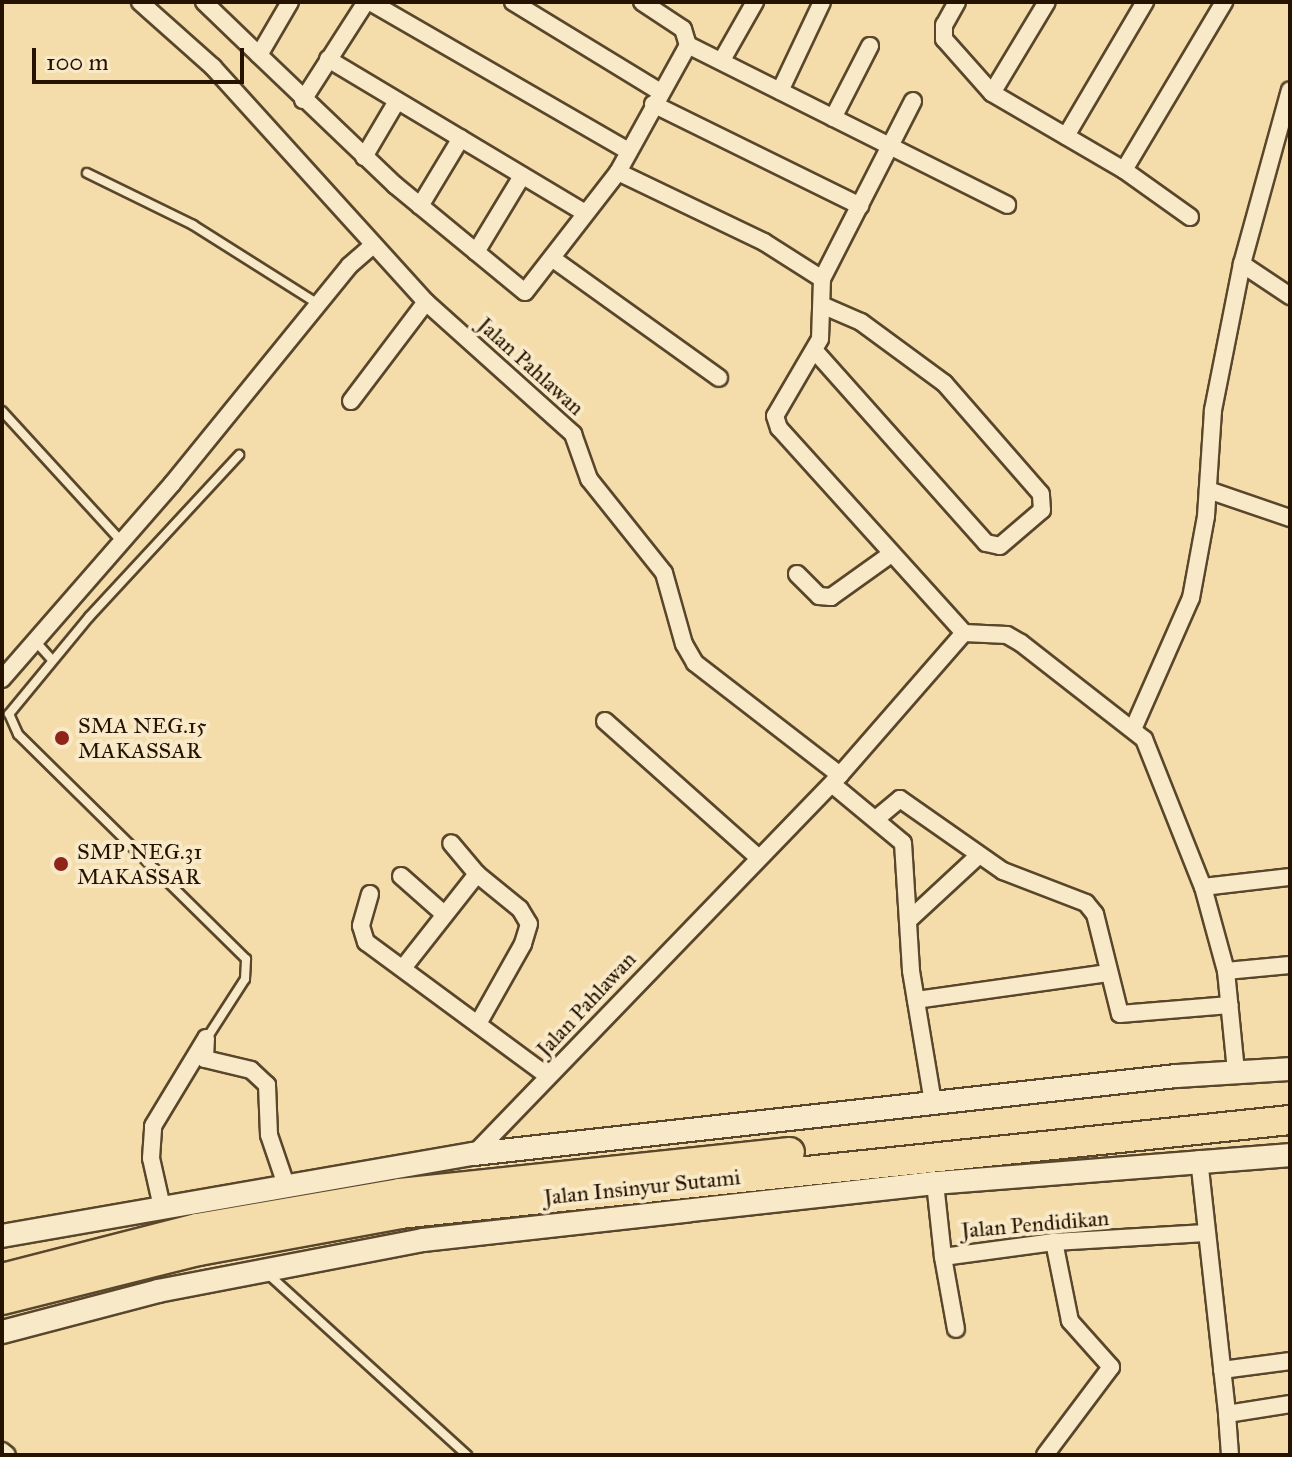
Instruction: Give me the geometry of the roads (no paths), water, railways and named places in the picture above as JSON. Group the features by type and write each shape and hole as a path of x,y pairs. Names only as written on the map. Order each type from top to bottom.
{"highway":[{"name":"Jalan Insinyur Sutami","path":"2,1278 197,1228 400,1193 1290,1102"},
{"name":"Jalan Insinyur Sutami","path":"2,1300 199,1251 400,1214 1290,1120"}],"street":[{"name":"Jalan Pahlawan","path":"140,2 213,67 358,222 371,247 426,302 573,434 589,479 664,573 684,644 695,663 836,780 903,843 916,1000 933,1103"},
{"path":"259,55 290,2"},
{"path":"303,100 367,2 628,151"},
{"path":"513,2 656,97 860,206"},
{"path":"642,2 683,29 688,45 1007,205"},
{"path":"722,60 755,2"},
{"path":"780,91 822,2"},
{"path":"957,2 944,25 944,39 992,93 1124,170 1190,217"},
{"path":"992,93 1047,2"},
{"path":"1066,136 1145,2"},
{"path":"1124,170 1224,2"},
{"path":"214,5 303,100 364,157 525,292 618,172 656,97 688,45"},
{"path":"833,118 870,46"},
{"path":"328,59 585,213"},
{"path":"1134,727 1191,598 1208,490 1213,410 1242,264 1290,90"},
{"path":"364,157 397,101"},
{"path":"913,101 822,279 824,306 815,351 778,408 776,421 964,633 1007,635 1134,727 1176,811 1203,887 1226,971 1236,1071"},
{"path":"420,206 461,138"},
{"path":"618,172 764,242 822,279"},
{"path":"476,252 522,176"},
{"path":"2,679 318,304 371,247"},
{"path":"553,259 719,378"},
{"path":"1242,264 1290,296"},
{"path":"351,401 426,302"},
{"path":"815,351 986,543 1000,546 1042,510 1041,494 944,383 861,322 824,306"},
{"path":"1208,490 1290,518"},
{"path":"797,574 819,596 831,597 891,554"},
{"path":"836,780 964,633"},
{"path":"605,721 759,858"},
{"name":"Jalan Pahlawan","path":"474,1154 836,780"},
{"path":"876,819 900,799 1003,871 1086,903 1095,914 1115,1008 1124,1015 1230,1005"},
{"path":"451,843 477,874 520,909 529,924 523,944 478,1024"},
{"path":"910,919 979,855"},
{"path":"403,968 477,874"},
{"path":"401,876 444,914"},
{"path":"1203,887 1290,877"},
{"path":"370,894 362,937 548,1076"},
{"path":"1226,971 1290,965"},
{"path":"916,1000 1107,973"},
{"path":"206,1038 205,1059 251,1070 267,1085 269,1135 286,1185"},
{"path":"162,1207 151,1158 153,1126 206,1038"},
{"path":"2,1236 474,1154 1236,1071 1290,1069"},
{"path":"2,1332 158,1291 423,1240 935,1183 1199,1159 1290,1155"},
{"path":"1199,1159 1230,1455"},
{"name":"Jalan Pendidikan","path":"935,1183 943,1257 1054,1242 1206,1233"},
{"path":"1045,1455 1111,1367 1070,1321 1054,1242"},
{"path":"943,1257 956,1329"},
{"path":"1222,1370 1290,1361"},
{"path":"1227,1414 1290,1404"},
{"path":"2,1451 7,1455"}],"lane":[{"path":"87,173 193,225 318,304"},
{"path":"2,411 120,540"},
{"path":"206,1038 245,979 246,959 11,726 11,708 239,455"},
{"path":"36,642 52,660"},
{"path":"265,1272 467,1455"}],"place":[{"name":"SMA NEG.15 MAKASSAR","path":"62,738"},
{"name":"SMP NEG.31 MAKASSAR","path":"61,864"}]}
